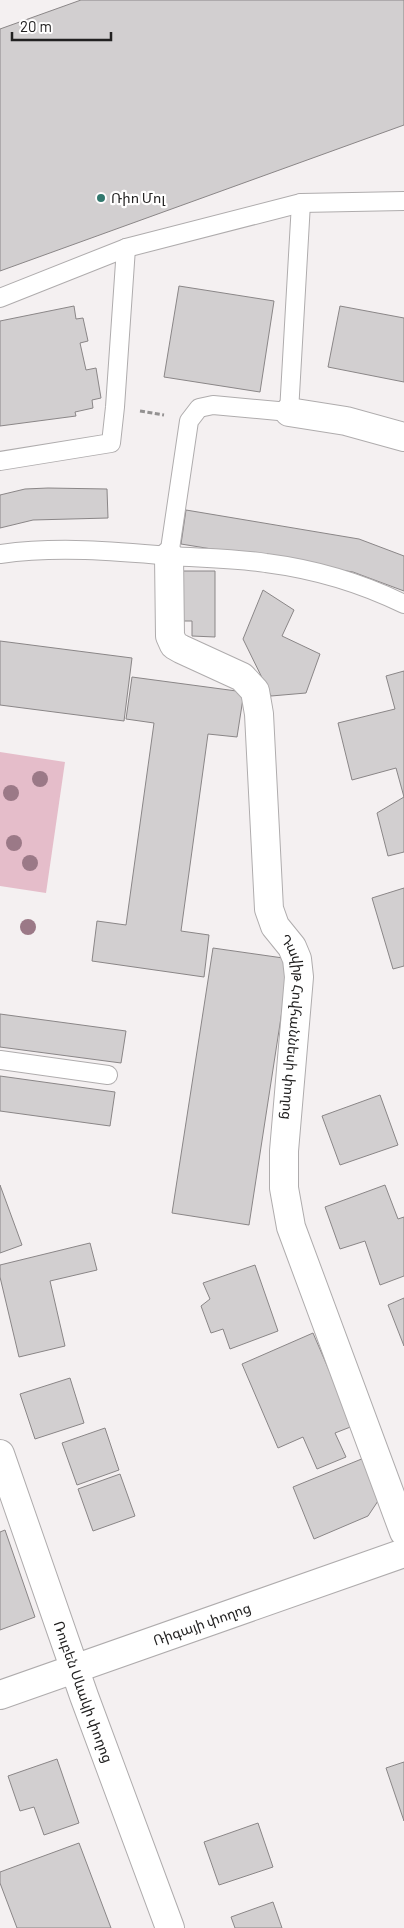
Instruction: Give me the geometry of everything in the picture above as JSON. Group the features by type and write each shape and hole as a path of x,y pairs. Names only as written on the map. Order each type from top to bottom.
{"street":[{"path":"289,412 346,421 404,438"},
{"name":"Դավիթ Հովհաննեսի փողոց","path":"169,556 170,636 174,644 242,678 255,691 259,714 269,910 275,926 292,947 297,959 299,977 284,1151 284,1188 292,1227 404,1532"},
{"name":"Ռուբեն Սևակի փողոց","path":"0,1454 75,1669 170,1928"},
{"name":"Ռիգայի փողոց","path":"0,1694 404,1553"}],"lane":[{"path":"0,298 126,248 301,203 404,200"},
{"path":"169,556 190,421 199,408 213,405 289,412 301,203"},
{"path":"0,461 111,443 126,248"},
{"path":"0,554 29,550 122,550 169,556 266,563 310,571 355,583 404,604"},
{"path":"0,1060 108,1075"}],"path":[{"path":"144,412 164,415"}],"shaded area":[{"path":"0,752 65,762 46,893 0,886"}],"building":[{"name":"Ռիո Մոլ","path":"81,0 404,0 404,125 0,271 0,29"},
{"path":"179,286 274,301 260,392 164,377"},
{"path":"74,306 76,319 83,318 88,341 80,343 86,370 96,368 101,398 92,400 93,408 75,412 76,416 0,426 0,321"},
{"path":"340,306 404,318 404,382 328,367"},
{"path":"25,489 107,489 108,518 33,520 0,528 0,495"},
{"path":"186,510 359,539 404,556 404,591 353,572 181,544"},
{"path":"178,571 215,571 215,637 192,636 192,621 178,621"},
{"path":"263,590 294,610 282,636 320,654 306,693 271,696 243,639"},
{"path":"0,641 132,658 124,721 0,705"},
{"path":"404,671 404,797 396,768 352,780 338,723 395,709 386,676"},
{"path":"132,677 244,692 237,737 208,734 181,931 209,935 204,977 92,961 97,921 126,925 154,723 126,719"},
{"path":"404,797 404,852 388,856 377,813"},
{"path":"404,888 404,966 393,969 372,898"},
{"path":"213,948 290,959 249,1225 172,1213"},
{"path":"0,1014 126,1031 121,1063 0,1047"},
{"path":"0,1076 115,1092 110,1126 0,1111"},
{"path":"380,1095 398,1145 340,1165 322,1116"},
{"path":"0,1185 22,1245 0,1253"},
{"path":"385,1185 398,1219 404,1217 404,1276 380,1285 365,1241 340,1249 325,1207"},
{"path":"90,1243 97,1270 50,1281 65,1346 19,1357 0,1277 0,1265"},
{"path":"255,1265 278,1331 230,1349 223,1329 211,1333 201,1306 210,1299 203,1283"},
{"path":"404,1298 404,1346 388,1305"},
{"path":"313,1333 353,1426 335,1433 346,1457 317,1469 303,1437 278,1448 242,1364"},
{"path":"70,1378 84,1423 35,1439 20,1394"},
{"path":"105,1428 119,1470 77,1485 62,1443"},
{"path":"364,1458 380,1498 368,1516 314,1539 293,1487"},
{"path":"120,1474 135,1516 93,1531 78,1489"},
{"path":"5,1530 35,1617 0,1630 0,1532"},
{"path":"57,1759 79,1823 44,1835 34,1807 20,1811 8,1776"},
{"path":"404,1762 404,1821 386,1768"},
{"path":"258,1823 273,1867 219,1885 204,1842"},
{"path":"79,1843 111,1928 17,1928 0,1883 0,1872"},
{"path":"273,1902 282,1928 235,1928 231,1917"}],"place":[{"name":"Ռիո Մոլ","path":"101,198"}]}
